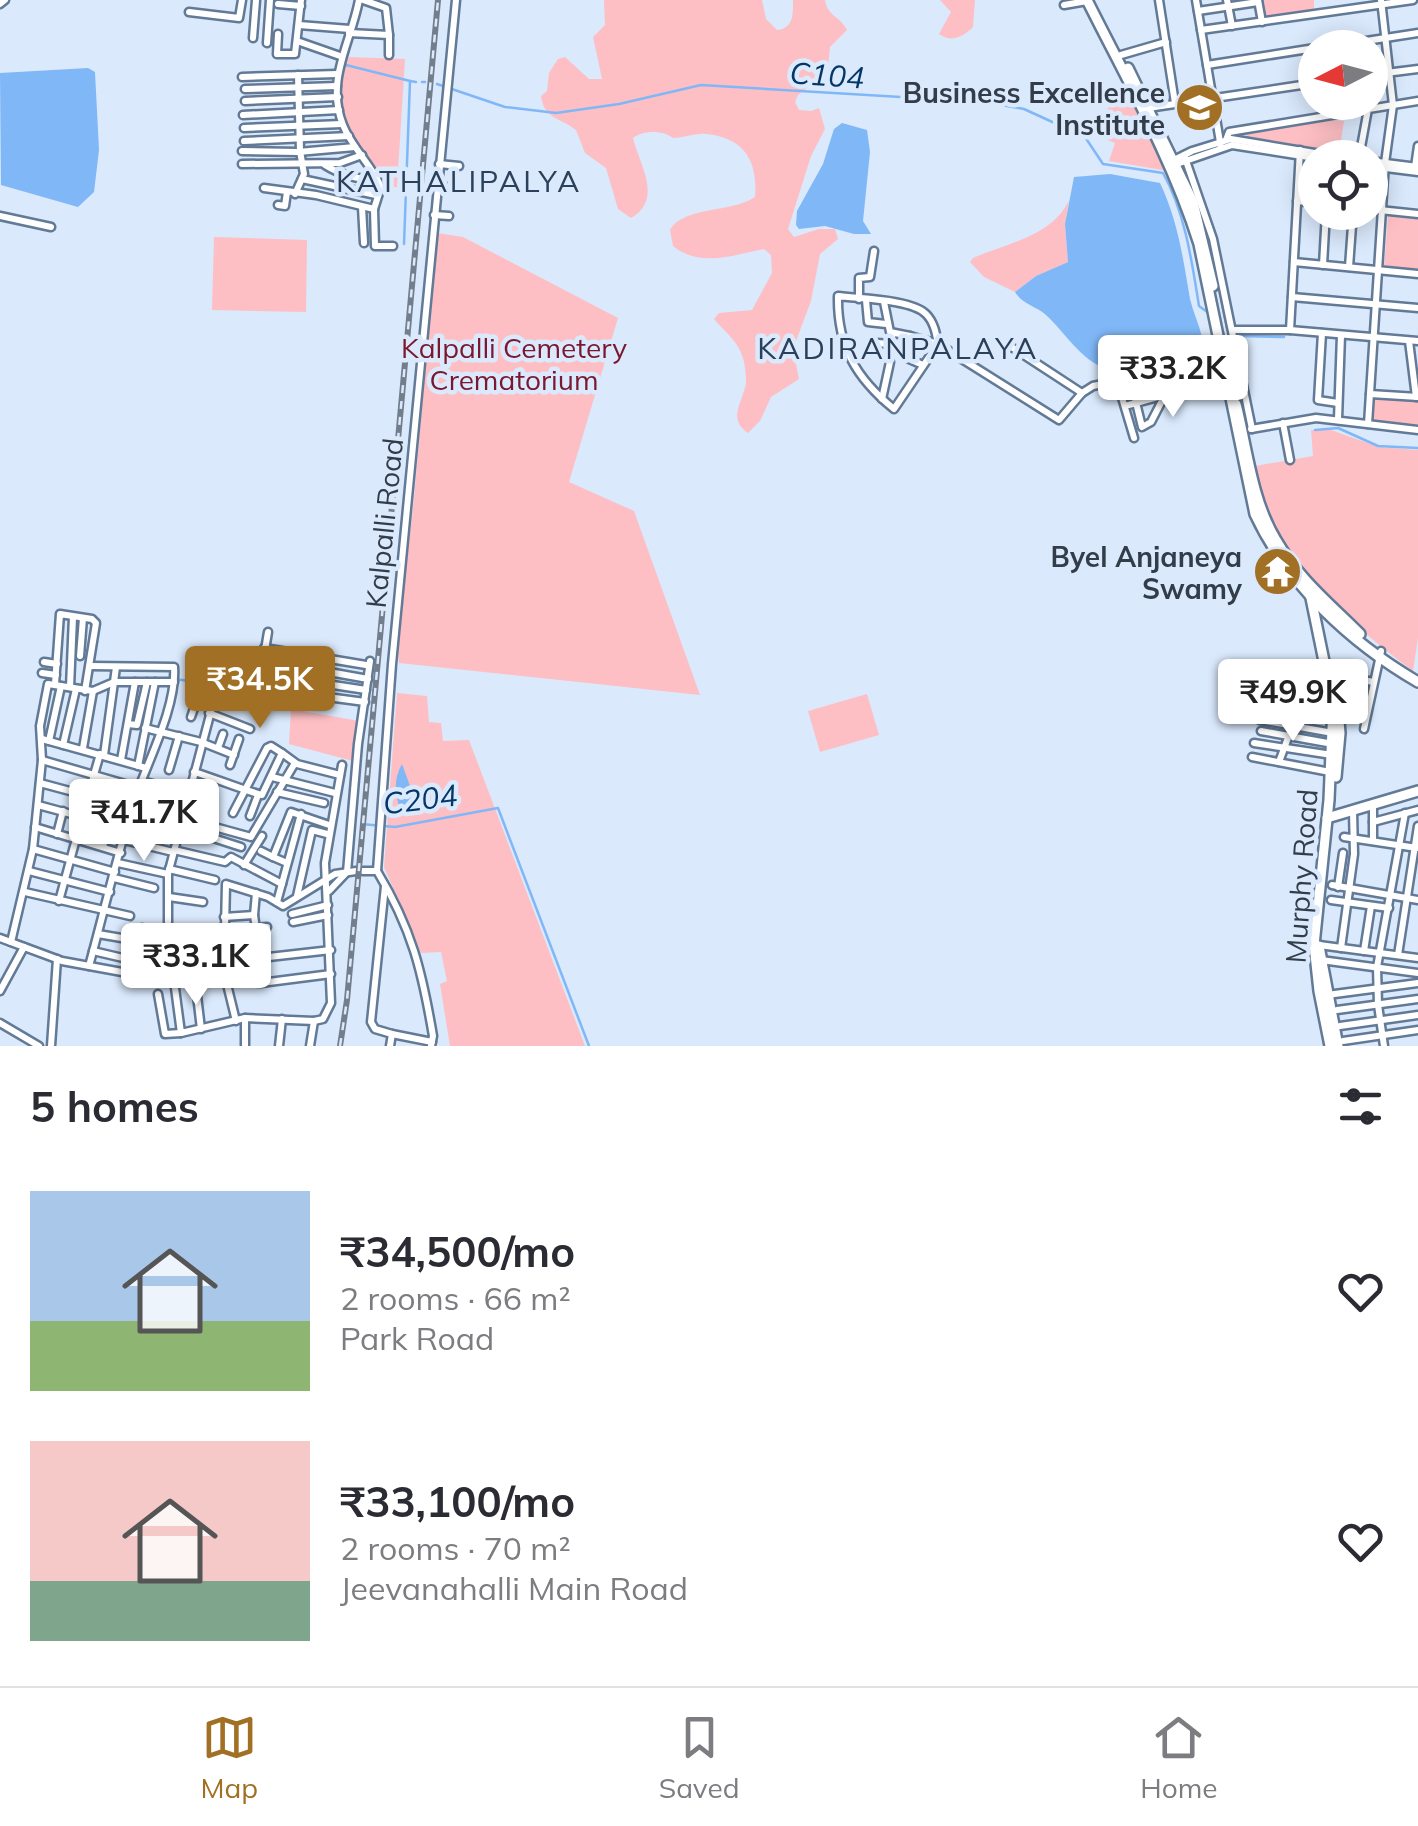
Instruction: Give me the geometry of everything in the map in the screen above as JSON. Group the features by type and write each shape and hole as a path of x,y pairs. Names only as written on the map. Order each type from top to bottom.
{"main road":[{"path":"1089,0 1177,161 1255,514 1270,547 1333,617 1415,679"},
{"path":"1089,0 1177,161 1204,240 1262,512 1276,541 1316,598 1380,654"},
{"name":"Murphy Road","path":"1316,598 1334,674 1340,733 1314,964 1330,1046"},
{"name":"Murphy Road","path":"1316,598 1328,675 1333,744 1319,945 1327,995 1341,1043"},
{"path":"1321,622 1333,617"},
{"path":"1330,817 1418,791"}],"street":[{"path":"188,12 239,18 242,0"},
{"path":"252,38 256,0"},
{"path":"267,44 270,0"},
{"path":"389,56 386,8 361,0 340,56 339,110 342,124 380,187 374,209 375,246 393,246"},
{"name":"Kalpalli Road","path":"377,872 392,664 456,0"},
{"path":"1064,5 1089,0"},
{"path":"1159,0 1175,104"},
{"path":"1196,0 1222,143"},
{"path":"1320,0 1322,13"},
{"path":"1201,30 1413,0"},
{"path":"1198,11 1258,1 1262,22"},
{"path":"1381,2 1384,30"},
{"path":"278,4 301,3 296,54 278,54 278,34"},
{"path":"1227,4 1232,26"},
{"path":"299,25 389,35"},
{"path":"1388,38 1418,33"},
{"path":"297,41 340,56"},
{"path":"1121,56 1166,42"},
{"path":"1207,65 1298,51"},
{"path":"1388,64 1393,105 1388,143"},
{"path":"1389,72 1418,68"},
{"path":"242,77 338,74"},
{"path":"278,204 285,206 302,178 298,75"},
{"path":"1148,108 1298,85"},
{"path":"245,90 338,86"},
{"path":"245,101 338,98"},
{"path":"1388,106 1418,101"},
{"path":"243,115 339,110"},
{"path":"1241,400 1233,330 1214,238 1177,161 1222,143 1230,132 1302,120"},
{"path":"244,128 342,124"},
{"path":"244,140 349,136"},
{"path":"1222,143 1298,153"},
{"path":"1388,166 1417,168 1418,146"},
{"path":"242,151 300,152 355,147"},
{"path":"242,164 324,164 362,155"},
{"path":"324,164 350,176 377,179"},
{"path":"439,164 459,166"},
{"path":"302,178 376,195"},
{"path":"1290,330 1298,185"},
{"path":"436,186 454,188"},
{"path":"268,200 266,189 374,209"},
{"path":"362,207 364,243"},
{"path":"1388,211 1418,214"},
{"path":"434,215 449,216"},
{"path":"0,216 51,227"},
{"path":"1322,265 1325,230"},
{"path":"1349,267 1351,230"},
{"path":"1368,424 1381,230"},
{"path":"874,250 870,277 858,278 868,322 886,324"},
{"path":"1294,262 1418,274"},
{"path":"838,296 884,302 910,305 926,312 938,344 894,409 871,390 837,327 838,296"},
{"path":"1292,297 1418,308"},
{"path":"884,302 886,324 894,333 938,344 1059,420 1093,386 1221,359"},
{"path":"1233,330 1290,330 1413,341 1417,397 1370,394"},
{"path":"877,343 890,344 894,333"},
{"path":"1322,333 1318,400 1338,403"},
{"path":"1338,419 1341,335"},
{"path":"910,336 909,359 923,364"},
{"path":"1010,346 1082,393"},
{"path":"882,399 890,362"},
{"path":"1124,406 1135,402 1166,395 1151,422 1142,427 1135,402 1130,378"},
{"path":"1117,381 1134,438"},
{"path":"1247,430 1316,418 1418,430"},
{"path":"1283,423 1290,460"},
{"path":"45,740 40,726 68,686 90,666 96,623 83,618 60,614 53,651 68,686 84,748"},
{"path":"64,744 73,617"},
{"path":"80,656 83,618"},
{"path":"181,1033 171,986 169,872 212,702 218,693 248,702 260,688 268,632"},
{"path":"264,648 368,663 347,872 327,893"},
{"path":"1364,729 1380,654"},
{"path":"312,696 320,657"},
{"path":"44,662 57,664"},
{"path":"262,662 368,679"},
{"path":"90,666 174,666 160,730 142,767"},
{"path":"82,816 102,754 116,666"},
{"path":"42,673 68,686 174,680"},
{"path":"261,674 366,690"},
{"path":"1334,674 1373,682"},
{"path":"121,760 135,682"},
{"path":"128,724 138,725 151,682"},
{"path":"89,966 141,784 151,682"},
{"path":"11,942 33,849 45,740 68,686"},
{"path":"192,717 202,688"},
{"path":"260,688 364,702"},
{"path":"198,698 212,702"},
{"path":"209,712 250,728"},
{"path":"1260,720 1292,726 1333,744"},
{"path":"1280,762 1292,726"},
{"path":"145,728 202,742 234,755"},
{"path":"1261,731 1333,744"},
{"path":"218,748 223,734"},
{"path":"169,770 179,736"},
{"path":"230,766 239,739"},
{"path":"45,740 142,767"},
{"path":"1254,743 1284,748 1333,744"},
{"path":"233,813 267,748 273,746 296,763 340,775"},
{"path":"194,772 258,795 265,793 282,754"},
{"path":"1252,757 1331,772"},
{"path":"42,760 94,775 160,786"},
{"path":"244,865 282,781 296,763"},
{"path":"176,996 162,996 165,1034 241,1019 314,1021 323,1020 328,1014 332,1003 326,880 328,830 342,765"},
{"path":"272,778 336,794"},
{"path":"40,784 133,808"},
{"path":"277,792 324,803"},
{"path":"250,816 258,795"},
{"path":"136,798 258,841 287,864"},
{"path":"187,800 206,805"},
{"path":"38,804 127,829"},
{"path":"1373,804 1373,841"},
{"path":"1342,948 1354,854 1354,810"},
{"path":"1373,822 1418,810"},
{"path":"57,834 62,811"},
{"path":"273,856 290,812 328,830"},
{"path":"282,920 282,884 301,814"},
{"path":"1384,1046 1377,967 1405,814"},
{"path":"130,820 178,832"},
{"path":"102,847 110,824"},
{"path":"208,825 204,835 241,847"},
{"path":"35,827 121,852"},
{"path":"296,898 312,830 328,830"},
{"path":"1398,956 1407,898 1414,885 1418,831"},
{"path":"1344,836 1416,848"},
{"path":"59,901 76,839"},
{"path":"124,840 225,862 230,857 282,884"},
{"path":"33,849 154,888"},
{"path":"1354,854 1340,852 1335,886 1418,900"},
{"path":"118,863 216,880"},
{"path":"29,870 110,892"},
{"path":"244,1046 241,1019 224,976 226,884 280,904 335,874 360,871 377,872 385,885 419,958 433,1042 376,1030 370,1022 385,885"},
{"path":"25,892 130,916"},
{"path":"255,981 256,893"},
{"path":"169,896 203,902"},
{"path":"1331,900 1389,908"},
{"path":"328,905 292,918 328,915"},
{"path":"1364,951 1371,906"},
{"path":"1404,914 1418,916"},
{"path":"224,917 254,915"},
{"path":"256,928 268,927"},
{"path":"98,934 138,941 142,928 168,935"},
{"path":"0,938 57,959 122,972 193,969 261,984 331,974"},
{"path":"191,945 201,1029"},
{"path":"1319,945 1418,958"},
{"path":"0,991 24,946"},
{"path":"240,958 331,950"},
{"path":"93,951 123,958"},
{"path":"144,972 150,962 148,952"},
{"path":"51,1046 57,959"},
{"path":"1321,960 1418,973"},
{"path":"1327,995 1418,983"},
{"path":"1337,1010 1418,999"},
{"path":"1340,1026 1418,1015"},
{"path":"279,1046 282,1019"},
{"path":"310,1046 314,1021"},
{"path":"0,1023 39,1046"},
{"path":"1341,1043 1418,1030"},
{"path":"390,1046 392,1034"}],"green space":[{"path":"604,0 762,0 766,19 777,30 790,23 793,0 825,0 828,10 847,30 830,47 824,74 795,102 799,110 819,108 825,129 811,156 788,229 794,237 819,229 835,229 838,239 820,254 811,301 793,349 799,379 771,397 760,421 748,433 737,415 746,382 743,358 735,342 714,319 719,313 752,310 772,273 771,255 764,249 717,258 694,257 673,246 670,230 686,217 755,197 754,172 746,153 719,136 673,138 659,132 637,135 633,138 648,191 641,210 631,218 618,209 606,168 585,153 576,130 549,114 543,104 541,96 547,91 549,73 558,59 565,57 589,79 602,79 593,37 605,25"},
{"path":"940,0 975,0 973,27 957,38 939,34 951,12"},
{"path":"1262,0 1314,0 1314,10 1265,17"},
{"path":"349,57 405,59 397,187 383,187 348,125 342,94"},
{"path":"1126,93 1168,171 1109,161 1115,143 1096,135 1107,109"},
{"path":"1344,121 1341,140 1298,140 1298,147 1246,140 1247,132"},
{"path":"1069,200 1065,225 1068,262 1036,276 1015,292 984,277 970,262 1040,230 1062,212"},
{"path":"1388,216 1418,219 1418,270 1384,268"},
{"name":"Kalpalli Cemetery Crematorium","path":"437,233 463,237 618,318 569,482 634,511 700,695 399,663 397,645"},
{"path":"214,237 307,240 306,312 212,310"},
{"path":"1374,399 1418,401 1418,426 1373,420"},
{"path":"1311,430 1331,430 1379,447 1418,450 1418,638 1413,671 1327,599 1297,565 1274,528 1255,466 1313,456"},
{"path":"397,693 427,696 429,722 441,723 443,741 469,740 585,1046 450,1046 440,984 447,981 441,952 421,953 384,867"},
{"path":"867,694 879,735 820,752 808,711"},
{"path":"291,709 359,721 353,761 289,744"}],"water":[{"path":"88,68 95,72 99,150 94,192 78,207 1,185 0,73"},
{"path":"842,123 867,130 870,152 863,221 871,234 825,226 799,229 796,225 797,211 823,164 834,129"},
{"path":"1110,174 1160,183 1166,197 1202,337 1197,349 1187,354 1175,351 1163,358 1142,354 1111,369 1097,365 1046,315 1015,292 1036,276 1068,262 1065,224 1074,177"},
{"path":"402,764 417,805 409,812 400,810 396,792"}],"waterway":[{"name":"C104","path":"346,65 410,81"},
{"path":"404,244 410,81 416,82"},
{"name":"C104","path":"437,84 505,107 556,113 619,104 701,85 985,102 1024,109 1085,137 1103,164 1163,173 1182,221 1199,306 1210,314"},
{"path":"1208,233 1227,328"},
{"name":"C104","path":"1238,336 1284,337"},
{"name":"C104","path":"1315,430 1338,428 1378,446 1418,448"},
{"name":"C204","path":"174,679 206,683 220,690"},
{"name":"C204","path":"227,693 242,700"},
{"name":"C204","path":"361,824 395,827 498,808 589,1046"}],"railway":[{"path":"340,1046 438,0"}],"place":[{"name":"Business Excellence Institute","path":"1200,108"},
{"name":"Byel Anjaneya Swamy","path":"1277,572"}],"district":[{"name":"KATHALIPALYA","path":"459,181"},
{"name":"KADIRANPALAYA","path":"898,348"}]}
